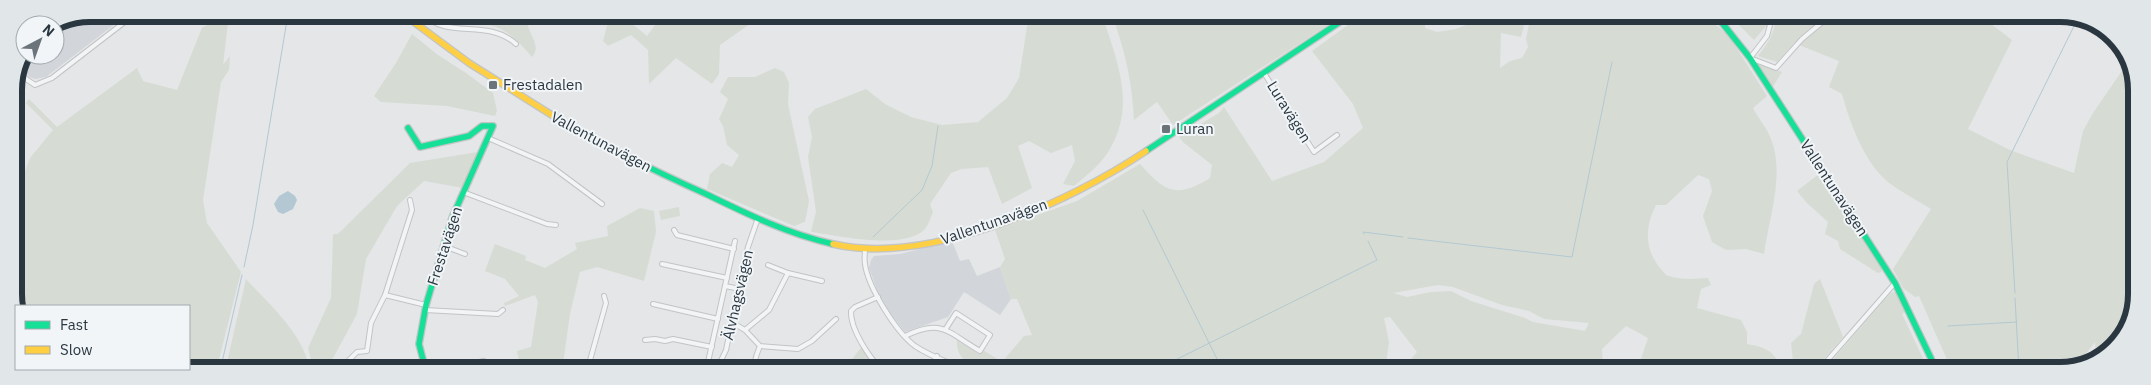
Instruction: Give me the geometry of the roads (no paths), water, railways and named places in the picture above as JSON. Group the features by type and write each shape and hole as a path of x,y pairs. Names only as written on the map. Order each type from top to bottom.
{"main road":[{"name":"Vallentunavägen","path":"414,22 491,79 540,110 628,158 758,218 831,244 865,249 904,247 941,241 981,230 1072,195 1126,165 1340,22"},
{"name":"Vallentunavägen","path":"1723,22 1750,58 1895,284 1933,362"},
{"name":"Frestavägen","path":"408,128 420,148 469,136 482,126 493,126 463,192 425,308 420,344 425,362"}],"street":[{"path":"24,77 35,85 52,78 125,22"},
{"path":"430,22 442,27 499,33 516,44"},
{"path":"1771,22 1767,36 1750,58 1776,68 1802,39 1821,22"},
{"name":"Luravägen","path":"1264,73 1314,152 1337,135"},
{"path":"488,138 548,164 602,204"},
{"path":"463,192 547,224 556,225"},
{"path":"347,362 356,352 367,351 371,323 385,295 412,210 410,200"},
{"name":"Älvhagsvägen","path":"720,362 726,350 748,247 758,218"},
{"path":"674,230 677,235 734,248"},
{"path":"708,362 735,241"},
{"path":"444,246 466,254"},
{"path":"865,249 865,264 878,297 905,336 916,346 949,362"},
{"path":"662,264 727,278"},
{"path":"768,265 788,273 822,281"},
{"path":"745,330 769,310 788,273"},
{"path":"1826,362 1895,284"},
{"path":"726,286 740,290"},
{"path":"385,295 425,308 498,314 503,310"},
{"path":"590,362 606,303 604,296"},
{"path":"873,362 850,319 851,311 856,307 878,297"},
{"path":"653,304 718,319"},
{"path":"905,336 922,328 937,326 980,351 990,335 956,313 945,330"},
{"path":"733,323 745,330 760,346 798,348 812,341 836,319"},
{"path":"645,340 655,338 665,341 673,339 712,347"},
{"path":"755,362 760,346"},
{"path":"934,362 937,356"}],"water":[{"path":"288,191 297,200 293,209 283,214 278,212 274,204 279,196"}],"waterway":[{"path":"244,267 253,225 287,22"},
{"path":"2015,293 2007,162 2075,24"},
{"path":"1408,238 1572,257 1612,62"},
{"path":"873,237 922,190 932,166 938,126"},
{"path":"1143,210 1219,362"},
{"path":"1364,234 1363,232 1403,237"},
{"path":"1171,362 1377,260 1368,241"},
{"path":"222,362 242,275"},
{"path":"2015,298 2019,362"},
{"path":"1948,326 2017,322"}],"place":[{"name":"Frestadalen","path":"493,85"},
{"name":"Luran","path":"1166,129"}]}
